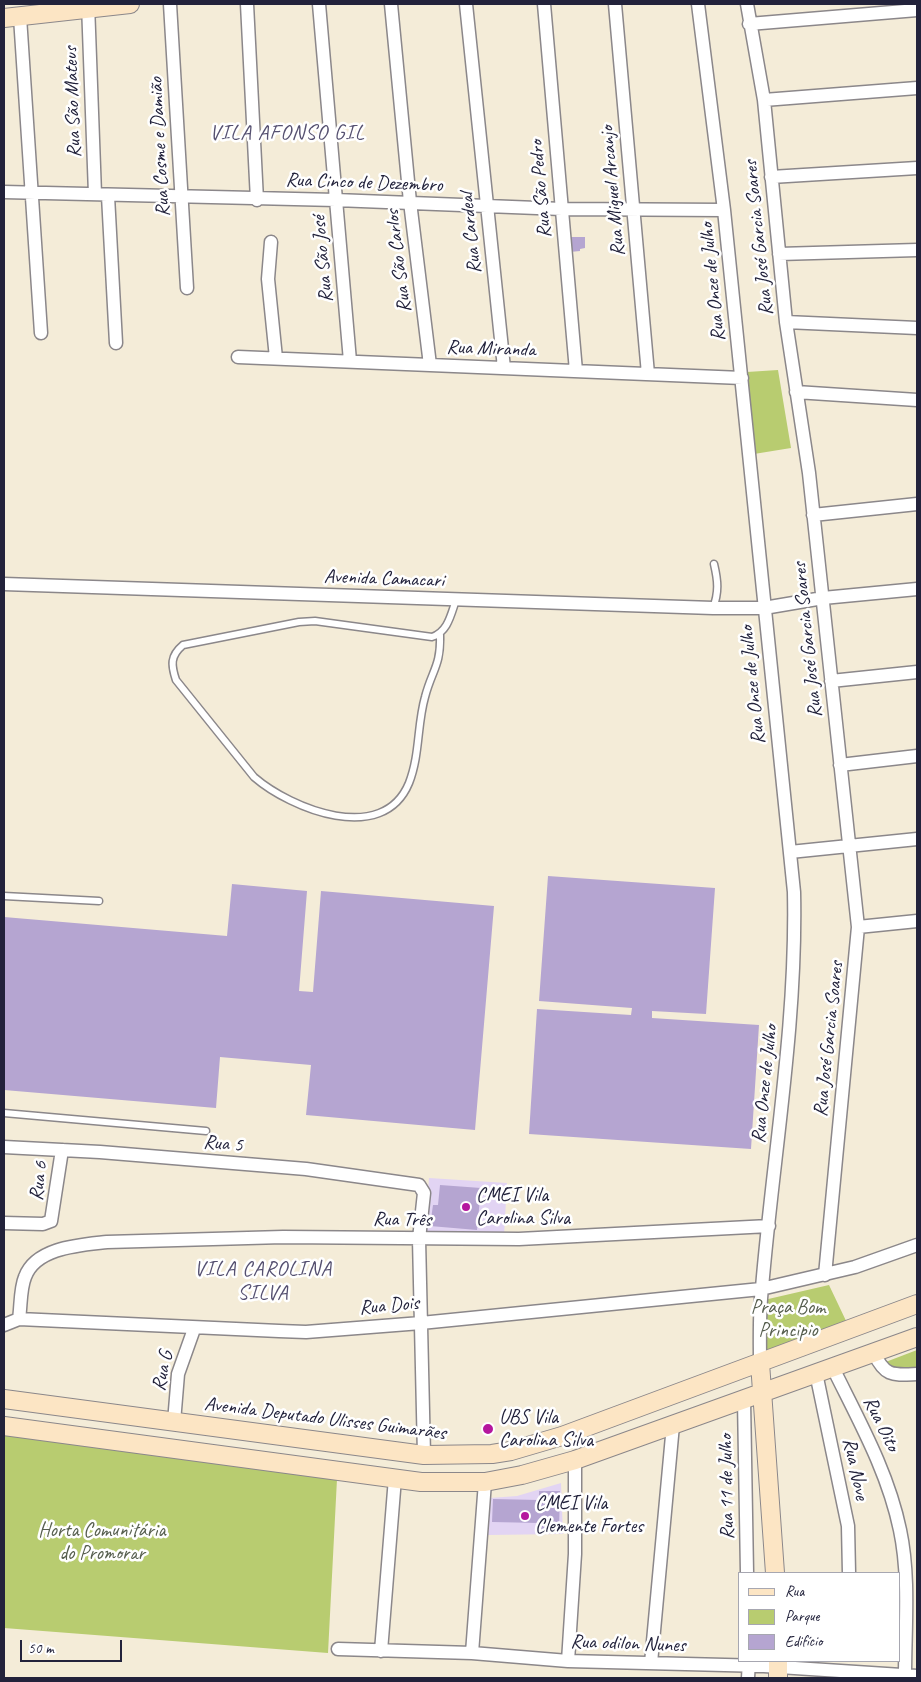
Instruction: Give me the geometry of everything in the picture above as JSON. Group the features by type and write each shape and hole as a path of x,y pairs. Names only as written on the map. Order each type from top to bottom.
{"street":[{"path":"41,332 20,14 88,6 130,4"},
{"name":"Rua Cosme e Damião","path":"170,4 187,288"},
{"path":"247,4 257,200"},
{"name":"Rua São José","path":"319,4 350,362"},
{"name":"Rua São Carlos","path":"391,4 410,202 430,365"},
{"name":"Rua Cardeal","path":"466,4 504,368"},
{"name":"Rua São Pedro","path":"544,4 576,371"},
{"name":"Rua Miguel Arcanjo","path":"615,4 648,374"},
{"name":"Rua Onze de Julho","path":"698,4 724,210 794,892 795,950 769,1226 761,1289 760,1364"},
{"name":"Rua José Garcia Soares","path":"747,4 749,24 764,100 786,322 814,515 858,927 825,1275"},
{"name":"Rua São Mateus","path":"88,6 101,195 116,343"},
{"path":"749,24 917,10"},
{"path":"764,100 917,88"},
{"path":"771,177 917,168"},
{"name":"Rua Cinco de Dezembro","path":"4,192 257,200 410,202 562,209 724,210"},
{"path":"271,242 268,279 276,358"},
{"path":"779,254 917,250"},
{"path":"786,322 917,328"},
{"name":"Rua Miranda","path":"238,357 742,378"},
{"path":"796,392 917,400"},
{"path":"814,515 917,504"},
{"name":"Avenida Camacari","path":"4,584 713,608 764,608 823,598 917,588"},
{"path":"831,680 917,672"},
{"path":"840,765 917,756"},
{"path":"790,852 917,839"},
{"path":"858,927 917,922"},
{"name":"Rua 5","path":"4,1148 62,1150 306,1170 416,1183 422,1188 424,1202 419,1239"},
{"name":"Rua 6","path":"4,1223 43,1224 51,1221 62,1150"},
{"name":"Rua Três","path":"19,1319 24,1278 38,1260 64,1248 107,1242 283,1237 519,1239 769,1226"},
{"path":"419,1239 424,1455"},
{"name":"Rua Dois","path":"19,1319 194,1329 306,1332 421,1323 761,1289 825,1275 884,1258 917,1245"},
{"name":"Avenida Deputado Ulisses Guimarães","path":"4,1399 424,1455 480,1455 511,1451 562,1436 760,1364 917,1304"},
{"path":"4,1325 19,1319"},
{"name":"Rua G","path":"174,1422 178,1374 194,1329"},
{"path":"4,1426 422,1482 485,1482 522,1475 575,1460 917,1336"},
{"path":"874,1353 882,1368 889,1374 917,1374"},
{"path":"760,1364 774,1572"},
{"name":"Rua Oito","path":"833,1368 884,1474 900,1531 904,1561 911,1676"},
{"name":"Rua Nove","path":"816,1373 848,1526 848,1572"},
{"name":"Rua 11 de Julho","path":"744,1400 747,1572"},
{"path":"651,1663 673,1425"},
{"path":"351,1473 356,1447"},
{"path":"568,1661 575,1554 575,1460"},
{"path":"381,1651 395,1478"},
{"path":"472,1653 485,1482"},
{"name":"Rua odilon Nunes","path":"338,1649 472,1653 568,1661 778,1669 835,1665 879,1676 911,1676"}],"lane":[{"path":"713,608 718,593 718,581 714,564"},
{"path":"440,635 421,637 327,623 299,622 183,645 175,652 172,667 182,687 254,778 266,787 284,799 320,812 361,818 380,814 396,804 409,784 418,750 425,697 441,656 440,635 445,629 456,600"},
{"path":"4,896 98,901"},
{"path":"4,1114 206,1131"}],"shaded area":[{"name":"CMEI Vila Carolina Silva","path":"429,1178 507,1183 504,1236 425,1231"},
{"name":"CMEI Vila Clemente Fortes","path":"561,1483 563,1534 488,1535 490,1498 517,1496"}],"green space":[{"path":"778,370 791,448 754,454 747,372"},
{"name":"Praça Bom Principio","path":"829,1285 848,1325 764,1352 764,1300"},
{"path":"917,1350 917,1371 898,1372 883,1363"},
{"name":"Horta Comunitária do Promorar","path":"4,1435 337,1479 328,1653 4,1628"}],"building":[{"path":"569,237 585,237 585,248 580,249 580,251 570,252"},
{"path":"548,876 715,888 706,1014 652,1011 652,1018 759,1025 751,1149 529,1134 537,1009 631,1015 632,1008 539,1001"},
{"path":"232,884 307,891 299,991 313,992 321,891 494,906 475,1130 306,1115 311,1065 220,1057 216,1108 4,1090 4,917 227,936"},
{"path":"440,1185 481,1188 477,1230 430,1226 433,1205 438,1205"},
{"name":"CMEI Vila Clemente Fortes","path":"539,1491 560,1491 559,1531 539,1531 539,1523 492,1522 493,1499 539,1500"}],"place":[{"name":"CMEI Vila Carolina Silva","path":"466,1207"},
{"name":"UBS Vila Carolina Silva","path":"488,1429"},
{"name":"CMEI Vila Clemente Fortes","path":"525,1516"}],"district":[{"name":"VILA AFONSO GIL","path":"287,133"},
{"name":"VILA CAROLINA SILVA","path":"263,1281"}]}
